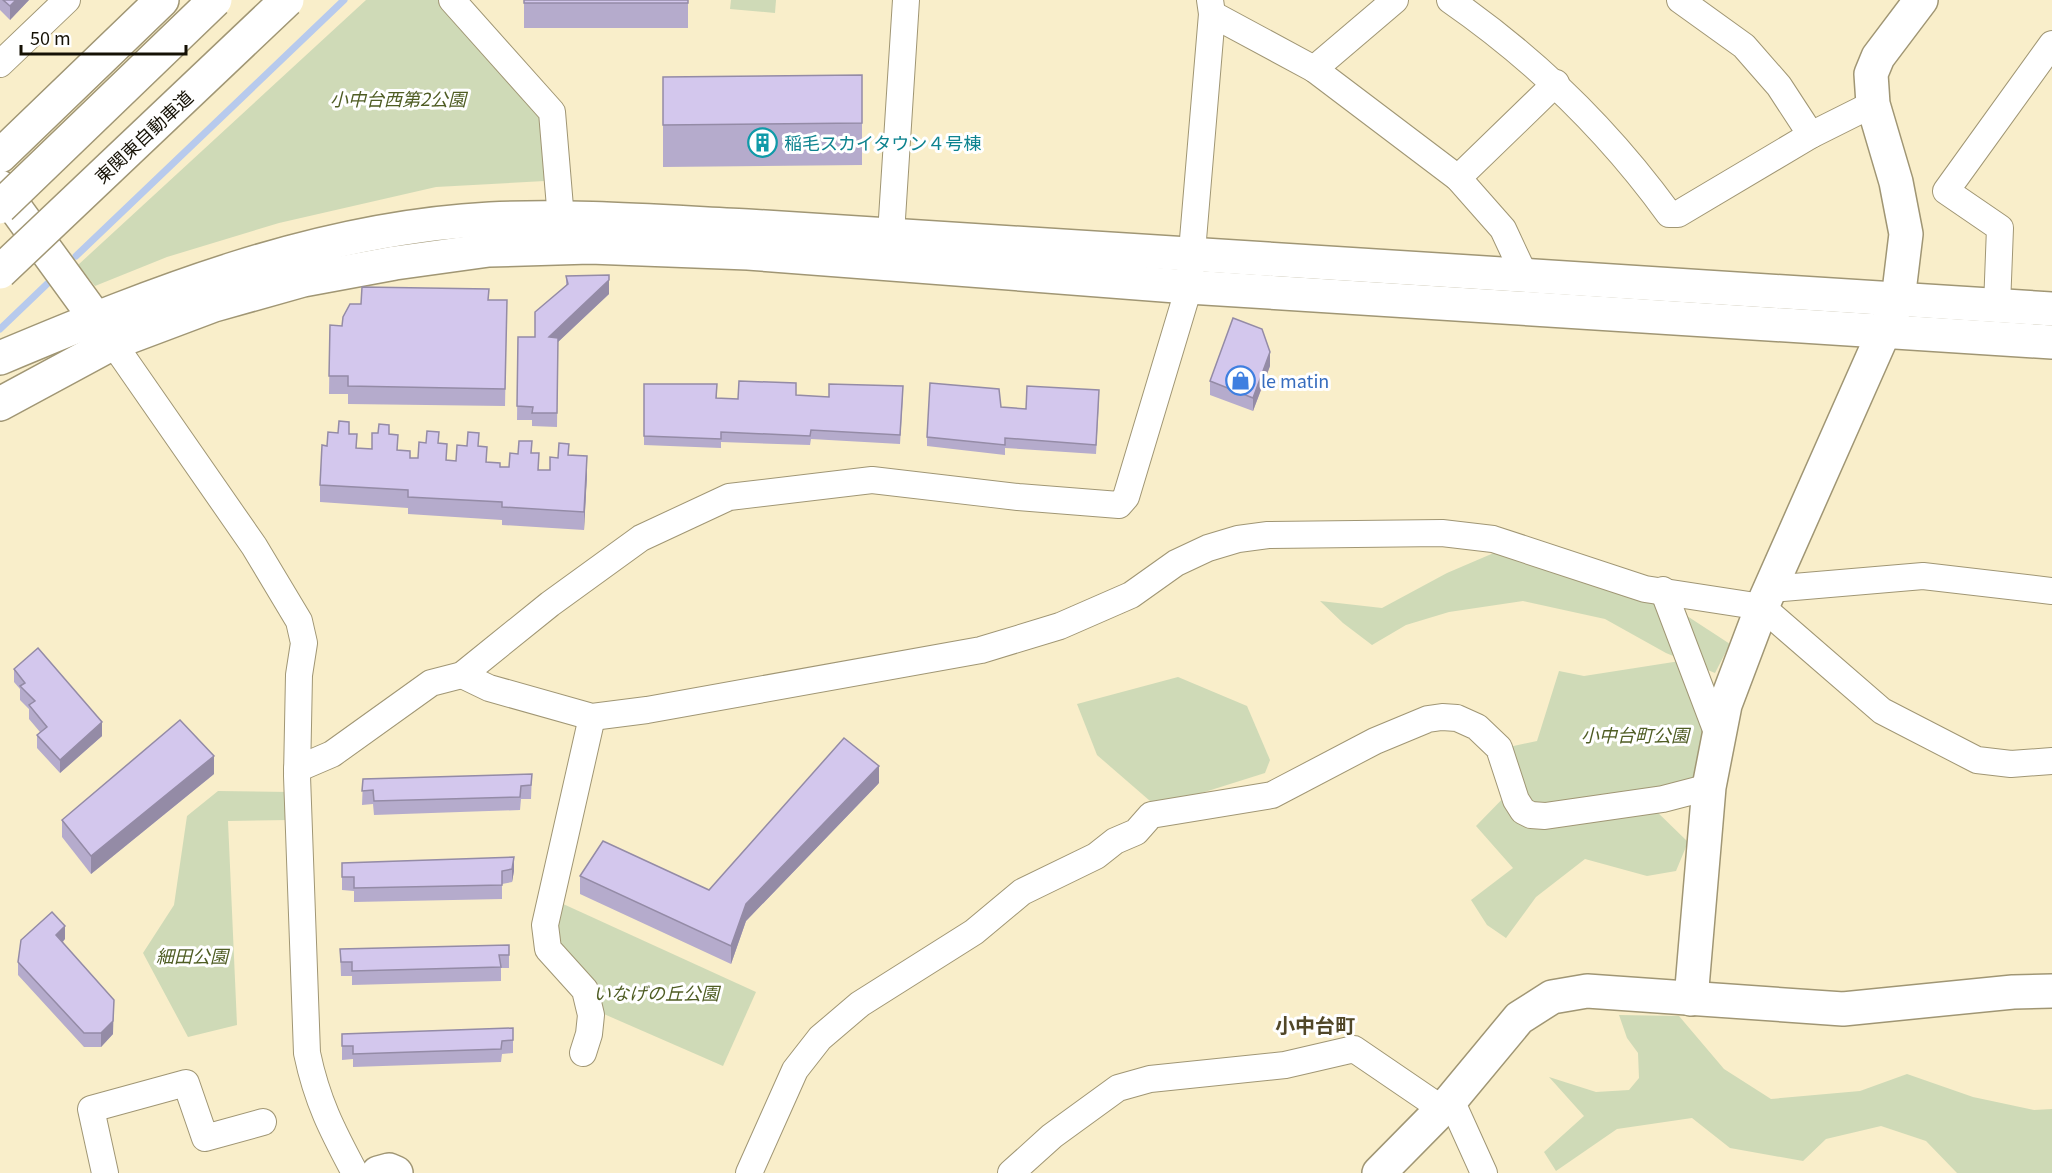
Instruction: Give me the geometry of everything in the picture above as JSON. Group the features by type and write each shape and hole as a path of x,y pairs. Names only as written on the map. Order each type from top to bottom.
{"main road":[{"path":"0,156 162,0"},
{"path":"0,207 215,0"},
{"name":"東関東自動車道","path":"0,272 287,0"},
{"path":"1691,999 1709,787 1725,705 1767,598 1898,300 1905,234 1896,182 1873,104 1871,74 1878,57 1917,1"},
{"path":"0,187 105,330"},
{"path":"0,405 105,330 198,279 297,251 366,236 489,219 561,219 891,234 2052,309"},
{"path":"0,358 105,330 214,305 303,280 395,263 489,250 590,247 748,253 1189,287 2052,342"},
{"path":"1379,1173 1447,1105 1519,1018 1551,997 1587,991 1843,1009 2013,992 2051,991"},
{"path":"378,1173 389,1170 396,1173"}],"street":[{"path":"0,64 67,0"},
{"path":"452,0 552,112 561,219"},
{"path":"891,234 906,0"},
{"path":"1314,69 1395,0"},
{"path":"1450,0 1497,33 1556,83 1646,182 1669,214 1678,214 1811,135 1873,104"},
{"path":"1680,0 1744,46 1779,86 1811,135"},
{"path":"297,769 332,754 431,683 462,675 550,604 641,538 729,497 872,480 1018,497 1119,505 1126,497 1189,287 1211,7 1314,69 1458,178 1503,229 1524,274"},
{"path":"1997,306 2000,228 1946,191 2052,44"},
{"path":"1458,178 1556,83"},
{"path":"105,330 254,546 299,621 304,643 299,675 297,769 307,1053 314,1089 326,1119 356,1173"},
{"path":"462,675 489,688 592,717 658,708 981,650 1060,626 1131,595 1176,563 1208,548 1238,539 1268,535 1442,533 1493,539 1646,588 1767,598 1923,576 2052,591"},
{"path":"1663,590 1718,735"},
{"path":"1767,598 1882,711 1977,760 2011,764 2052,761"},
{"path":"583,1053 589,1034 591,1015 585,990 548,949 545,925 592,717"},
{"path":"749,1173 795,1070 820,1038 860,1004 974,932 1022,892 1096,856 1115,841 1136,832 1151,815 1272,795 1375,741 1428,719 1442,717 1457,718 1477,727 1499,748 1516,800 1523,811 1531,815 1545,816 1663,799 1709,787"},
{"path":"1011,1173 1052,1136 1118,1088 1150,1079 1285,1065 1354,1049 1447,1105 1484,1173"},
{"path":"105,1173 91,1109 186,1083 205,1138 262,1122"}],"green space":[{"name":"小中台西第2公園","path":"366,0 443,0 543,120 545,181 436,187 279,223 167,257 95,286 78,265"},
{"path":"731,0 776,0 775,13 730,9"},
{"path":"1496,552 1661,599 1730,644 1715,673 1666,653 1605,619 1523,601 1449,612 1406,625 1372,645 1343,623 1320,601 1382,608 1447,573"},
{"name":"小中台町公園","path":"1680,661 1703,718 1698,784 1651,806 1688,842 1676,871 1647,876 1585,859 1536,897 1506,938 1487,925 1471,900 1513,868 1476,826 1516,785 1509,747 1537,741 1559,671 1584,676"},
{"path":"1178,677 1247,706 1270,760 1265,773 1157,807 1097,755 1077,704"},
{"name":"細田公園","path":"218,791 290,792 290,820 228,821 237,1025 188,1037 143,953 174,905 187,816"},
{"name":"いなげの丘公園","path":"561,903 756,992 723,1066 597,1011 561,950 556,923"},
{"path":"1619,1015 1679,1016 1724,1069 1771,1099 1860,1091 1907,1074 1973,1097 2034,1110 2052,1109 2052,1173 1957,1173 1926,1141 1881,1126 1826,1139 1803,1161 1730,1148 1692,1118 1617,1129 1556,1171 1544,1152 1584,1116 1549,1077 1596,1092 1629,1090 1639,1078 1638,1053 1627,1038"}],"building":[{"path":"3,0 16,0 10,6"},
{"path":"524,0 688,0 688,3 524,3"},
{"path":"862,75 862,123 663,125 663,77"},
{"path":"609,275 609,280 549,337 558,338 557,413 532,413 533,407 517,406 518,337 535,337 535,312 568,284 566,276"},
{"path":"362,287 489,289 488,300 507,300 505,389 348,386 348,376 329,376 330,325 342,326 343,317 350,304 361,304"},
{"name":"le matin","path":"1233,318 1262,329 1270,352 1253,398 1210,381"},
{"path":"739,381 796,383 796,395 829,397 829,384 903,386 900,435 811,430 810,436 721,432 721,439 644,436 644,384 717,384 716,398 738,399"},
{"path":"930,383 999,389 1001,407 1026,409 1027,386 1099,390 1096,445 1005,438 1005,445 927,437"},
{"path":"339,421 349,422 349,434 357,434 356,448 372,449 372,433 378,433 379,424 389,425 389,434 398,435 397,450 410,451 410,458 418,458 419,442 426,443 427,431 439,432 438,443 447,444 446,460 456,461 457,445 467,446 468,432 479,433 478,446 487,447 486,462 500,463 500,467 509,467 510,453 518,454 519,441 532,441 531,453 539,453 538,470 550,470 550,457 558,458 559,443 569,444 568,455 587,456 584,512 502,507 502,502 408,497 408,490 320,485 322,445 327,446 328,432 338,433"},
{"path":"38,648 102,722 60,760 37,735 47,727 29,705 35,701 20,686 25,683 14,669"},
{"path":"180,720 214,756 91,856 62,820"},
{"path":"844,738 879,766 746,904 731,946 580,876 603,841 709,890"},
{"path":"532,774 531,785 521,786 520,797 374,801 373,790 362,791 363,779"},
{"path":"514,857 512,869 502,871 502,885 354,888 354,877 342,877 342,863"},
{"path":"52,912 65,926 56,935 114,1000 113,1021 101,1033 84,1033 18,962 21,940"},
{"path":"509,945 509,955 499,955 501,967 352,971 352,962 341,962 340,949"},
{"path":"513,1028 513,1040 502,1041 501,1049 353,1054 353,1046 342,1046 342,1034"}],"waterway":[{"path":"76,256 344,0"},
{"path":"0,329 47,284"}],"place":[{"name":"稲毛スカイタウン４号棟","path":"763,142"},
{"name":"le matin","path":"1240,380"}],"district":[{"name":"小中台町","path":"1315,1024"}]}
